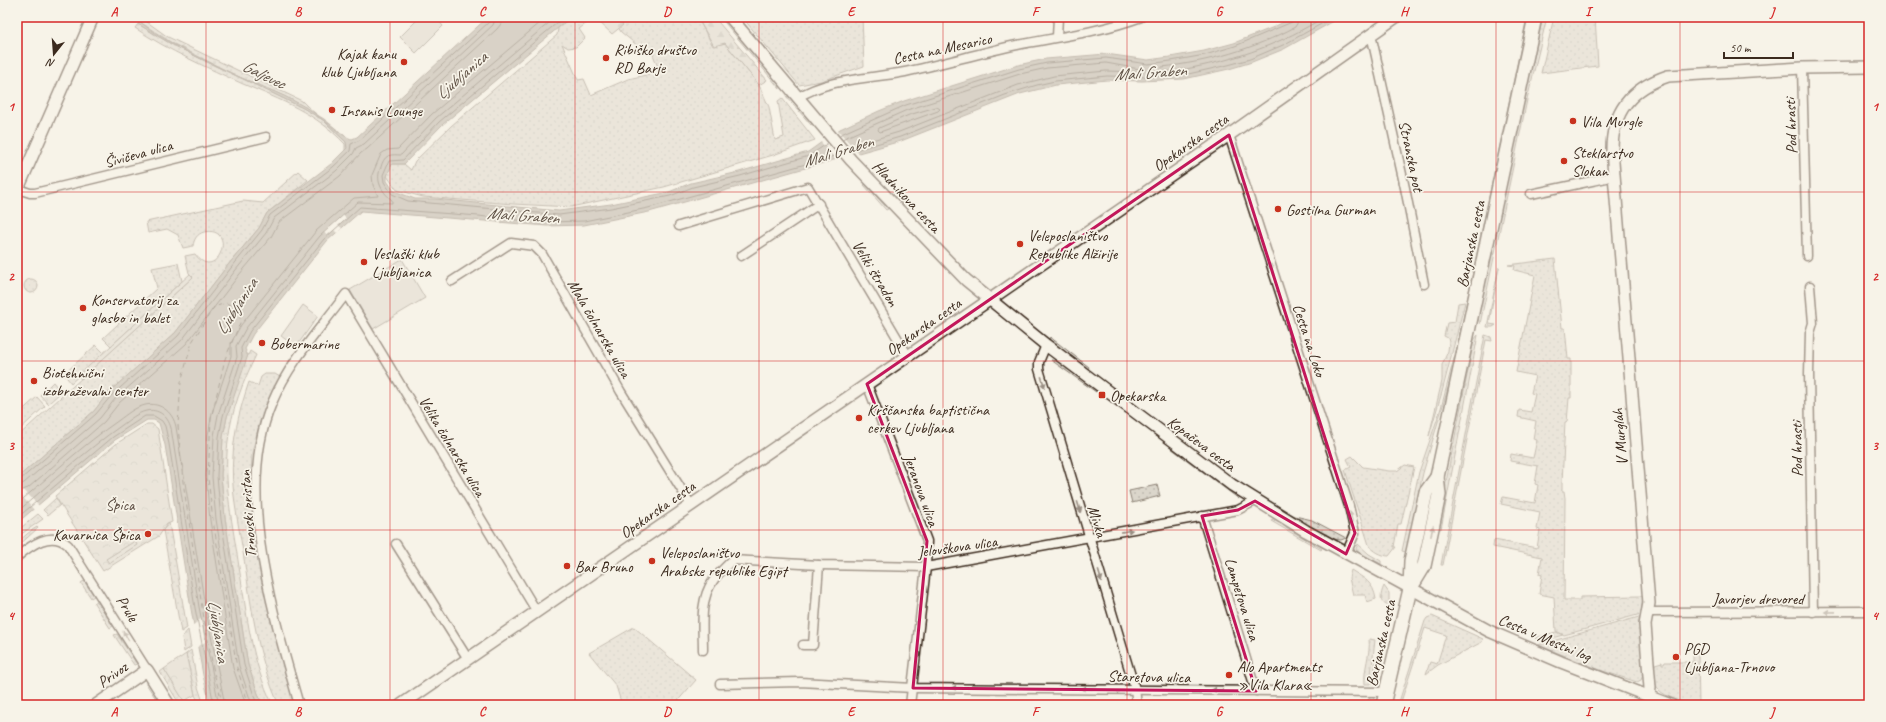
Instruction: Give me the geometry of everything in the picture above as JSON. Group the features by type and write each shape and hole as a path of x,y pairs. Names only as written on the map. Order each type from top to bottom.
{"main road":[{"name":"Barjanska cesta","path":"1384,699 1410,589 1424,566 1439,495 1437,477 1535,17"}],"street":[{"path":"18,190 93,17"},
{"name":"Hladnikova cesta","path":"730,17 851,160 938,253 966,280 989,299"},
{"path":"1057,37 1058,17"},
{"name":"Opekarska cesta","path":"401,705 1229,135 1396,17"},
{"name":"Cesta na Mesarico","path":"797,98 813,89 833,84 870,76 903,72 1057,37 1080,34 1136,18"},
{"name":"Stranska pot","path":"1371,34 1424,284"},
{"name":"V Murglah","path":"1648,700 1650,688 1645,625 1646,612 1649,603 1612,150 1614,128 1624,106 1631,96 1654,81 1678,75 1802,68 1869,67"},
{"name":"Pod hrasti","path":"1802,68 1808,256"},
{"name":"Cesta na Loko","path":"1229,135 1349,506 1355,533 1346,554"},
{"name":"Šivičeva ulica","path":"18,190 36,193 266,137"},
{"path":"1531,194 1615,176"},
{"name":"Veliki štradon","path":"679,226 808,187 908,356"},
{"path":"741,256 819,204"},
{"name":"Mala čolnarska ulica","path":"452,280 511,243 534,246 542,254 621,392 691,505"},
{"name":"Pod hrasti","path":"1810,286 1813,323 1810,333 1809,374 1813,612"},
{"name":"Velika čolnarska ulica","path":"346,294 537,612"},
{"name":"Trnovski pristan","path":"299,705 276,618 263,551 257,496 259,448 264,425 272,403 292,365 346,294"},
{"name":"Kopačeva cesta","path":"989,299 1046,345 1255,501 1410,589"},
{"name":"Mivka","path":"1046,345 1039,362 1039,369 1135,689 1137,705"},
{"name":"Jeranova ulica","path":"867,384 927,541 926,567 910,705"},
{"name":"Jelovškova ulica","path":"703,650 703,616 706,595 713,581 732,560 819,565 926,567 1238,510 1255,501"},
{"name":"Lampetova ulica","path":"1202,516 1256,691"},
{"name":"Prule","path":"17,557 36,543 51,539 62,541 71,548 169,705"},
{"path":"396,544 468,659"},
{"path":"803,645 813,645 819,565"},
{"name":"Cesta v Mestni log","path":"1410,589 1489,631 1531,650 1648,700 1671,705"},
{"name":"Javorjev drevored","path":"1646,612 1869,611"},
{"name":"Privoz","path":"96,705 147,670"},
{"name":"Staretova ulica","path":"720,684 800,682 913,688 1256,691 1384,699"}],"highlighted area":[{"path":"1229,135 1355,533 1346,554 1255,501 1238,510 1202,516 1256,691 913,688 927,541 867,384"}],"green space":[{"path":"420,17 435,17 443,26 416,53 400,37"},
{"path":"571,17 597,17 597,19 592,19 579,29 585,38 576,47 568,48 562,44 578,80 584,79 591,95 628,79 660,72 652,52 639,47 621,32 618,27 618,17 697,17 713,46 725,43 759,85 769,107 775,140 784,137 778,101 782,98 815,140 773,155 664,187 571,207 423,197 397,190 387,176 392,164 404,164 411,170 415,161 451,126 557,35 558,28"},
{"path":"597,17 618,17 623,25 612,34 597,20"},
{"path":"697,17 714,17 767,80 759,85 725,43 714,46"},
{"path":"720,17 723,17 779,85 780,89"},
{"path":"736,17 739,17 800,91 798,90"},
{"path":"742,17 862,17 864,66 821,81 799,85"},
{"path":"1527,17 1530,17 1456,361 1423,473 1406,552 1402,551 1419,472 1441,408 1458,343"},
{"path":"1543,17 1547,17 1527,100 1480,324 1478,318 1509,165"},
{"path":"1554,17 1595,17 1598,66 1541,73"},
{"path":"143,19 168,37 302,101 319,116 284,96 237,76 172,43 140,22"},
{"path":"138,24 171,44 303,108 323,120 346,142 347,148 345,150 345,144 334,133 297,108 174,51 135,28"},
{"path":"786,96 789,97 812,124 811,125"},
{"path":"298,171 308,180 267,213 259,228 175,333 108,393 94,411 17,478 17,437 193,277 189,273 185,256 195,254 203,262 211,263 217,259 221,252 222,244 220,237 215,232 204,232 199,234 194,241 193,246 183,248 178,235 167,229 148,233 146,222 243,201 263,203"},
{"path":"865,184 888,209 886,210 864,185"},
{"path":"402,259 425,298 373,329 350,290"},
{"path":"1555,259 1562,328 1565,328 1568,359 1571,359 1571,398 1569,398 1567,422 1565,422 1562,483 1562,491 1564,491 1565,498 1564,600 1580,600 1580,597 1643,597 1641,614 1564,635 1556,631 1554,597 1539,594 1542,575 1539,574 1542,557 1493,547 1494,540 1537,548 1540,530 1537,529 1540,512 1501,504 1503,497 1535,503 1538,485 1535,484 1538,466 1510,461 1511,454 1533,458 1537,440 1533,439 1536,421 1518,417 1519,410 1531,412 1535,394 1531,393 1535,376 1516,372 1535,275 1514,270 1515,266 1508,265"},
{"path":"178,263 182,281 111,346 103,338 157,288 152,268"},
{"path":"1499,267 1489,324 1496,325 1493,327 1487,327"},
{"path":"190,274 193,277 81,379 78,376"},
{"path":"31,279 36,281 38,286 36,291 31,293 26,291 24,286 26,281"},
{"path":"1465,302 1429,436 1442,381 1442,365 1448,351 1448,338 1444,336 1447,323 1455,322 1458,303"},
{"path":"303,305 318,316 296,347 281,336"},
{"path":"1478,335 1441,529 1437,528 1474,340"},
{"path":"1485,335 1491,337 1492,341 1486,340 1443,565 1441,565"},
{"path":"1050,337 1089,367 1088,369 1049,339"},
{"path":"96,345 104,353 71,383 64,374"},
{"path":"250,351 256,355 238,397 228,441 228,489 247,620 260,672 273,705 262,705 248,665 225,518 221,476 223,437 227,417 242,368"},
{"path":"1051,360 1057,361 1097,390 1096,392"},
{"path":"265,374 275,374 280,377 260,421 252,453 251,484 254,524 261,579 295,705 279,705 265,668 252,611 234,492 232,468 236,427 249,382 258,386 261,377"},
{"path":"53,382 61,392 48,404 40,395"},
{"path":"37,397 45,406 17,432 17,415"},
{"name":"Špica","path":"147,424 152,424 158,429 172,522 167,524 159,536 103,571 55,496 116,444"},
{"path":"1172,446 1235,494 1239,499 1171,448"},
{"path":"1352,456 1363,467 1397,471 1405,465 1414,467 1401,524 1398,524 1394,547 1396,547 1389,556 1378,553 1369,545 1345,470 1351,467 1347,459"},
{"path":"1157,485 1160,496 1132,503 1129,491"},
{"path":"56,498 60,505 48,515 43,510"},
{"path":"1282,509 1295,516 1312,520 1346,538 1341,540 1334,539 1281,511"},
{"path":"38,514 43,519 17,537 17,531"},
{"path":"1272,519 1322,549 1321,550 1271,521"},
{"path":"169,523 187,628 181,632 163,530"},
{"path":"37,527 38,528 17,547 17,542"},
{"path":"135,541 137,545 109,563 106,559"},
{"path":"1358,544 1369,554 1381,561 1381,564 1358,552 1356,549"},
{"path":"1351,570 1368,582 1375,593 1376,599 1367,602 1365,595 1353,595 1349,578"},
{"path":"84,581 94,596 91,598 81,583"},
{"path":"1384,586 1389,593 1389,606 1383,603 1381,598"},
{"path":"97,601 113,626 110,628 94,603"},
{"path":"1432,616 1483,639 1482,642 1438,665 1426,674 1430,662 1437,664 1446,635 1425,628 1400,705 1398,705 1425,621 1427,618"},
{"path":"1639,617 1643,675 1641,680 1637,682 1603,671 1538,645"},
{"path":"634,627 696,680 674,705 622,705 616,686 589,653"},
{"path":"188,630 191,647 184,652 182,637"},
{"path":"1556,632 1563,635 1541,641 1535,638"},
{"path":"117,634 137,664 134,665 114,635"},
{"path":"1369,639 1375,640 1370,684 1365,684 1365,673 1369,650"},
{"path":"191,650 198,687 204,705 200,705 195,695 186,654"},
{"path":"186,654 195,695 184,701 164,669"},
{"path":"1693,654 1698,654 1699,705 1671,698 1661,692 1658,689 1654,673 1655,664 1662,662 1662,664 1664,664 1665,662 1693,662"},
{"path":"1376,658 1379,658 1376,682 1372,684"},
{"path":"164,669 187,705 180,705 160,672"},
{"path":"147,681 163,705 160,705 145,682"},
{"path":"1371,695 1375,699 1375,705 1365,705"}],"water":[{"path":"488,17 571,17 442,125 404,164 392,164 387,176 387,181 394,191 415,199 435,199 559,211 611,204 669,192 691,183 739,172 808,152 840,129 879,111 904,101 1018,65 1046,59 1106,54 1148,60 1170,57 1204,51 1234,43 1274,27 1293,17 1341,17 1284,49 1252,62 1229,69 1184,79 1142,81 1107,80 1056,85 1020,94 901,141 649,212 584,225 547,226 361,211 327,241 253,334 245,349 245,353 248,355 227,417 223,437 221,476 225,518 248,665 262,705 210,705 191,609 165,445 159,423 154,420 147,420 115,440 17,523 17,478 94,411 108,393 175,333 259,228 267,213 331,164 347,148 346,142 323,120 303,108 239,77 293,100 310,110 348,138 352,139 357,137"},
{"path":"140,22 187,52 171,44 138,24"}],"pier":[{"path":"837,129 860,155 838,162 820,141"},
{"path":"343,215 346,219 339,226 342,228 337,233 334,230 327,236 324,232"},
{"path":"17,483 40,507 35,511 17,491"},
{"path":"201,619 205,642 196,648 192,626"}],"ferry route":[{"path":"223,705 214,673 202,607 183,482 178,425 181,382 192,342 214,307 226,303 237,308 240,314 240,323 225,359 211,419 208,478 213,520 237,668 249,705"}],"place":[{"name":"Ribiško društvo RD Barje","path":"606,58"},
{"name":"Kajak kanu klub Ljubljana","path":"404,62"},
{"name":"Insanis Lounge","path":"332,110"},
{"name":"Vila Murgle","path":"1573,121"},
{"name":"Steklarstvo Slokan","path":"1564,161"},
{"name":"Gostilna Gurman","path":"1278,209"},
{"name":"Veleposlaništvo Republike Alžirije","path":"1020,244"},
{"name":"Veslaški klub Ljubljanica","path":"364,262"},
{"name":"Konservatorij za glasbo in balet","path":"83,308"},
{"name":"Bobermarine","path":"262,343"},
{"name":"Biotehnični izobraževalni center","path":"34,381"},
{"name":"Opekarska","path":"1102,395"},
{"name":"Krščanska baptistična cerkev Ljubljana","path":"859,418"},
{"name":"Kavarnica Špica","path":"148,534"},
{"name":"Veleposlaništvo Arabske republike Egipt","path":"652,561"},
{"name":"Bar Bruno","path":"567,566"},
{"name":"PGD Ljubljana-Trnovo","path":"1676,657"},
{"name":"Alo Apartments »Vila Klara«","path":"1229,675"}],"water label":[{"name":"Mali Graben","path":"1150,72"},
{"name":"Galjevec","path":"264,74"},
{"name":"Ljubljanica","path":"461,75"},
{"name":"Mali Graben","path":"838,151"},
{"name":"Mali Graben","path":"523,215"},
{"name":"Ljubljanica","path":"236,306"},
{"name":"Ljubljanica","path":"219,631"}]}
